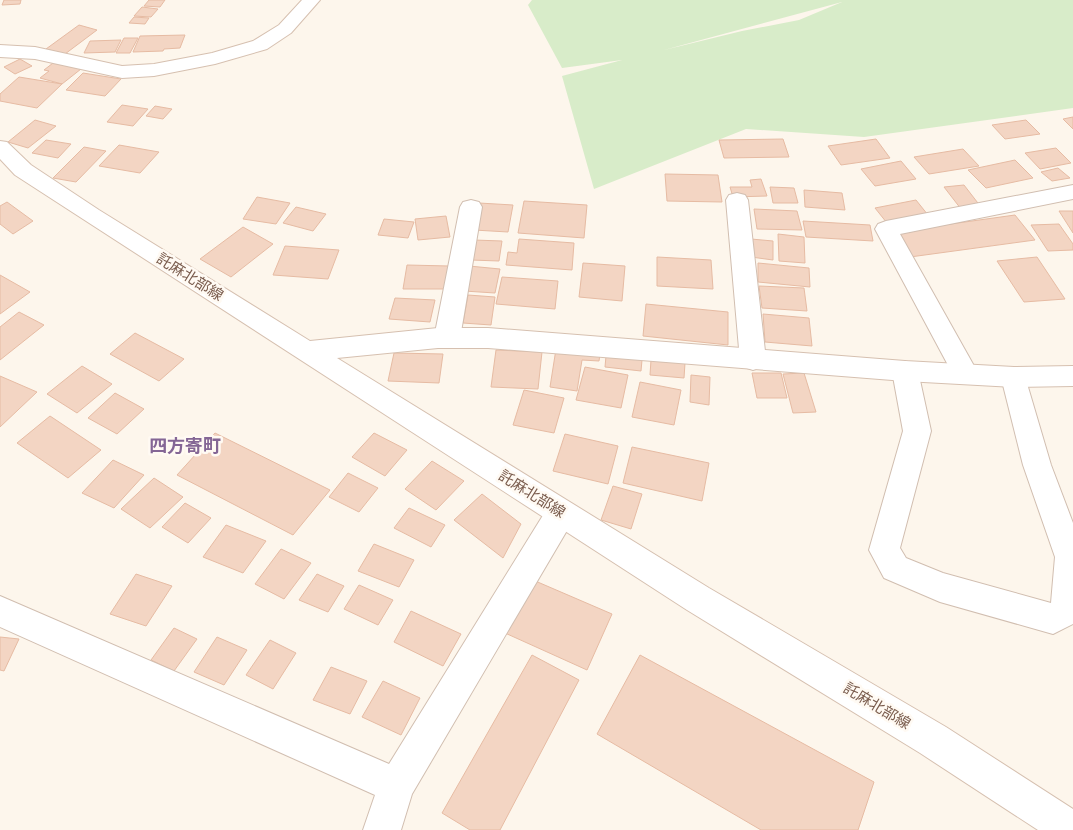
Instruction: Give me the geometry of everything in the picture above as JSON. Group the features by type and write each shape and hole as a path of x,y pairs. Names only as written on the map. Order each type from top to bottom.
{"street":[{"path":"0,51 35,53 122,72 154,70 224,56 260,45 285,29 311,0"},
{"name":"託麻北部線","path":"0,147 30,175 698,599 933,740 1072,830"},
{"path":"965,373 886,229 1073,192"},
{"path":"737,200 753,360"},
{"path":"447,338 471,207"},
{"path":"307,351 447,338 488,338 905,371 1014,377 1073,376"},
{"path":"905,371 916,431 884,550 895,568 940,587 1053,619 1066,611 1070,557 1037,465 1014,377"},
{"path":"382,830 396,786 561,512"},
{"path":"0,611 396,786"}],"green space":[{"path":"532,0 1073,0 1073,108 864,137 746,129 594,189 562,76 622,60 562,68 528,5","holes":["842,2 799,20 742,31 664,50"]}],"building":[{"path":"4,0 21,0 20,4 2,5"},
{"path":"149,0 165,0 160,7 144,6"},
{"path":"142,7 158,9 151,17 134,16"},
{"path":"134,17 149,18 145,24 129,23"},
{"path":"79,25 97,30 65,54 46,49"},
{"path":"185,35 180,48 164,49 163,51 133,52 140,36"},
{"path":"124,38 138,38 130,53 116,53"},
{"path":"121,40 115,52 84,53 90,41"},
{"path":"20,59 32,66 15,74 4,67"},
{"path":"53,63 81,69 62,84 40,78 49,71 44,70"},
{"path":"83,73 121,79 105,96 66,90"},
{"path":"19,77 62,84 37,108 0,101 0,94"},
{"path":"122,105 148,109 133,126 107,122"},
{"path":"155,106 172,109 163,119 146,116"},
{"path":"1073,117 1073,129 1063,119"},
{"path":"35,120 56,126 28,148 8,142"},
{"path":"1026,120 1040,134 1005,139 992,125"},
{"path":"783,139 789,157 724,158 719,140"},
{"path":"876,139 890,158 841,165 828,146"},
{"path":"46,140 71,144 58,158 32,153"},
{"path":"119,145 159,152 140,173 99,166"},
{"path":"84,147 106,151 76,182 53,178"},
{"path":"1056,148 1071,163 1040,169 1025,153"},
{"path":"963,149 979,166 929,174 914,157"},
{"path":"1015,160 1033,178 986,188 968,170"},
{"path":"901,161 916,179 875,186 861,169"},
{"path":"1058,168 1070,178 1052,181 1041,172"},
{"path":"665,174 718,175 722,202 667,201"},
{"path":"761,179 767,196 733,197 730,187 752,187 750,180"},
{"path":"964,185 981,207 961,209 944,187"},
{"path":"770,187 794,188 798,203 773,203"},
{"path":"804,190 842,193 845,210 805,207"},
{"path":"257,197 290,203 276,224 243,219"},
{"path":"916,200 928,215 887,223 875,208"},
{"path":"524,201 587,205 584,238 518,233"},
{"path":"7,202 33,221 13,234 0,224 0,206"},
{"path":"479,203 513,205 508,232 474,230"},
{"path":"296,207 326,214 313,231 283,223"},
{"path":"754,209 797,211 802,230 757,229"},
{"path":"1059,211 1073,211 1073,233"},
{"path":"1015,215 1035,240 910,257 893,232"},
{"path":"446,216 450,237 418,240 415,219"},
{"path":"384,219 414,222 408,238 378,235"},
{"path":"803,221 870,225 873,241 806,237"},
{"path":"1059,224 1073,244 1073,250 1048,251 1031,225"},
{"path":"243,227 273,244 231,277 200,259"},
{"path":"778,234 804,237 805,263 779,261"},
{"path":"519,239 574,243 572,270 506,265 508,252 517,253"},
{"path":"751,239 773,241 773,260 751,257"},
{"path":"474,240 502,241 499,261 471,260"},
{"path":"285,246 339,250 328,279 273,275"},
{"path":"657,257 711,260 713,289 657,286"},
{"path":"1037,257 1065,299 1024,302 997,261"},
{"path":"583,263 625,266 622,301 579,297"},
{"path":"758,263 809,268 810,287 758,282"},
{"path":"407,265 449,266 446,289 403,289"},
{"path":"469,266 500,269 495,293 464,291"},
{"path":"0,275 30,292 0,314"},
{"path":"502,277 558,281 555,309 496,304"},
{"path":"759,286 804,288 807,311 762,308"},
{"path":"468,295 495,297 491,325 463,323"},
{"path":"395,298 435,300 430,322 389,319"},
{"path":"646,304 728,312 728,345 643,336"},
{"path":"19,312 44,325 0,360 0,327"},
{"path":"763,314 809,318 812,346 765,342"},
{"path":"135,333 184,359 159,381 110,354"},
{"path":"556,349 600,354 599,361 582,360 577,391 550,387"},
{"path":"496,350 542,352 538,389 491,387"},
{"path":"394,353 443,354 439,383 388,381"},
{"path":"606,356 642,360 641,371 605,367"},
{"path":"651,360 685,363 684,378 650,375"},
{"path":"82,366 112,384 77,413 47,394"},
{"path":"585,367 628,375 621,408 576,400"},
{"path":"752,373 781,373 787,398 757,398"},
{"path":"804,373 816,412 793,413 783,374"},
{"path":"691,375 710,377 709,405 690,402"},
{"path":"0,376 37,392 0,427"},
{"path":"640,382 681,390 674,425 632,417"},
{"path":"524,390 564,398 554,433 513,425"},
{"path":"115,393 144,409 117,434 88,418"},
{"path":"50,416 101,450 68,478 17,443"},
{"path":"215,433 330,490 293,535 177,475"},
{"path":"374,433 407,450 385,476 352,457"},
{"path":"565,434 618,446 608,484 553,471"},
{"path":"632,447 709,463 702,501 623,483"},
{"path":"113,460 144,475 114,508 82,493"},
{"path":"432,461 464,481 436,510 405,489"},
{"path":"348,473 378,488 359,512 329,497"},
{"path":"154,478 183,497 150,528 121,509"},
{"path":"613,486 642,494 631,529 601,520"},
{"path":"482,494 521,524 503,558 454,520"},
{"path":"185,503 211,518 188,543 162,527"},
{"path":"409,508 445,525 431,547 394,528"},
{"path":"226,525 266,541 243,573 203,557"},
{"path":"374,544 414,560 399,587 358,571"},
{"path":"281,549 311,563 284,599 255,584"},
{"path":"136,574 172,586 146,626 110,614"},
{"path":"317,574 344,586 328,612 299,600"},
{"path":"533,580 612,614 587,670 505,633"},
{"path":"359,585 393,600 378,625 344,609"},
{"path":"411,611 461,634 443,666 394,642"},
{"path":"174,628 197,639 174,671 151,660"},
{"path":"0,637 19,639 4,671 0,670"},
{"path":"217,637 247,650 224,685 194,672"},
{"path":"270,640 296,653 273,689 246,675"},
{"path":"532,655 579,680 500,830 470,830 442,813"},
{"path":"640,655 874,782 858,830 761,830 597,734"},
{"path":"331,667 367,681 350,714 313,700"},
{"path":"383,681 420,698 401,735 362,717"}],"district":[{"name":"四方寄町","path":"185,446"}]}
